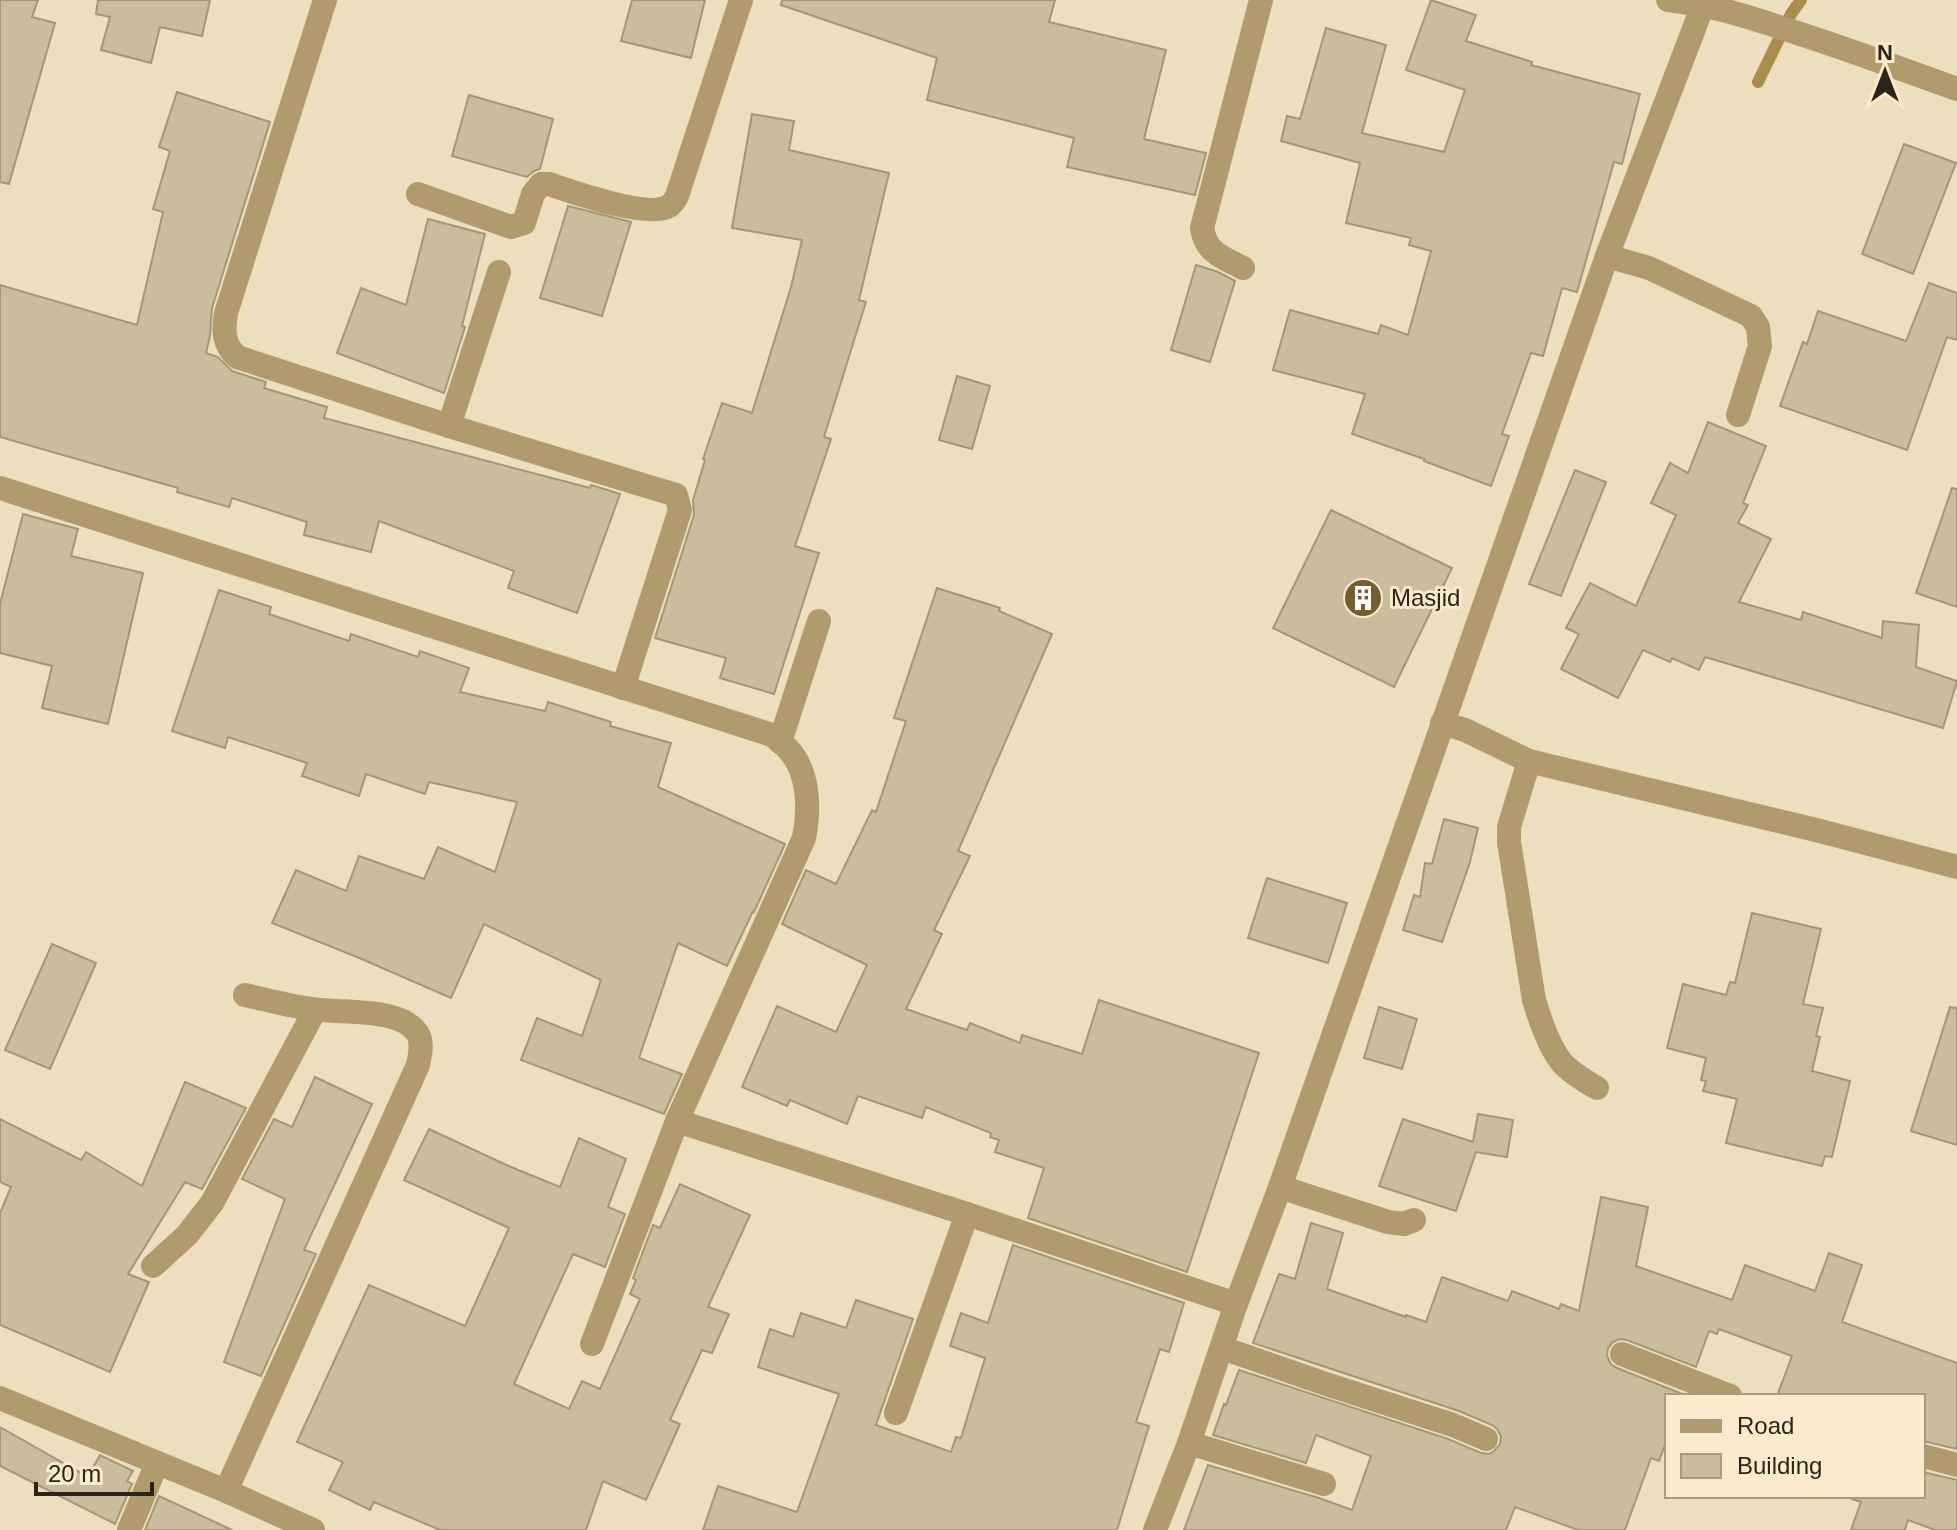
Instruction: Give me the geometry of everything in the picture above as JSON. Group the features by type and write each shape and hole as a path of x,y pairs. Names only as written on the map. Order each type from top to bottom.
{"street":[{"path":"325,0 226,313 223,328 225,341 237,357 676,495 680,510 623,688"},
{"path":"418,194 511,227 524,223 533,194 541,184 654,211 670,206 677,196 741,0"},
{"path":"1243,268 1208,246 1202,228 1261,0"},
{"path":"1668,0 1704,2 1957,89"},
{"path":"1155,1530 1189,1443 1236,1304 1454,726 1607,256 1704,2"},
{"path":"1607,256 1649,268 1751,316 1758,327 1760,346 1738,415"},
{"path":"449,426 499,272"},
{"path":"0,488 772,735 788,749 799,766 806,792 808,819 804,838 677,1121 592,1344"},
{"path":"780,742 819,621"},
{"path":"1454,726 1523,757 1957,867"},
{"path":"1523,757 1509,827 1509,842 1534,1000 1541,1026 1563,1064 1597,1088"},
{"path":"226,1491 418,1065 420,1043 417,1033 393,1017 315,1010 245,995"},
{"path":"153,1266 187,1235 212,1203 315,1010"},
{"path":"677,1121 1236,1304"},
{"path":"1280,1187 1388,1222 1404,1224 1414,1220"},
{"path":"896,1413 967,1214"},
{"path":"1222,1348 1453,1425 1486,1439"},
{"path":"1622,1354 1725,1394"},
{"path":"0,1398 313,1530"},
{"path":"1189,1443 1324,1484"},
{"path":"1925,1457 1957,1465"},
{"path":"129,1530 157,1463"}],"building":[{"path":"0,0 38,0 32,17 55,23 9,184 0,182"},
{"path":"98,0 210,0 202,36 160,27 151,63 101,50 110,17 96,14"},
{"path":"632,0 705,0 691,58 621,41"},
{"path":"782,0 1055,0 1049,22 1166,50 1144,139 1206,153 1195,195 1067,167 1074,138 927,100 937,58 781,5"},
{"path":"1431,0 1476,15 1466,41 1532,62 1531,65 1640,94 1622,164 1614,162 1577,292 1562,288 1543,356 1531,353 1502,434 1509,436 1491,486 1352,434 1365,394 1273,370 1290,310 1378,334 1381,325 1408,335 1431,251 1409,245 1411,238 1346,223 1360,163 1281,141 1287,116 1300,119 1326,28 1386,45 1362,133 1444,152 1465,90 1406,70"},
{"path":"177,92 270,122 212,308 206,353 218,357 232,371 266,382 264,388 327,407 324,418 620,494 577,613 508,588 514,571 379,521 371,552 304,535 307,522 232,498 229,507 177,492 178,488 0,437 0,285 137,325 163,212 153,209 170,151 159,147"},
{"path":"469,95 553,119 540,169 527,177 452,156"},
{"path":"752,114 794,121 789,150 889,173 859,300 866,302 824,437 831,439 795,546 819,553 774,694 720,678 726,658 655,638 694,515 693,500 703,459 722,403 752,413 791,287 802,240 732,228"},
{"path":"1904,144 1956,163 1913,274 1862,254"},
{"path":"568,206 631,222 602,316 540,298"},
{"path":"428,219 485,234 462,326 465,327 444,393 337,353 361,288 406,305"},
{"path":"1196,265 1235,281 1210,362 1171,350"},
{"path":"1929,283 1957,293 1957,340 1947,337 1907,450 1780,406 1803,342 1807,344 1818,311 1906,341"},
{"path":"957,376 990,386 972,449 939,440"},
{"path":"1708,422 1766,446 1743,503 1748,505 1738,523 1771,539 1739,602 1801,620 1803,612 1882,638 1883,621 1919,625 1916,667 1957,681 1943,728 1705,657 1699,670 1643,650 1618,698 1561,669 1579,634 1566,628 1590,583 1636,606 1676,515 1651,503 1670,463 1688,473"},
{"path":"1575,470 1606,482 1561,596 1529,584"},
{"path":"1952,488 1957,489 1957,607 1916,593"},
{"name":"Masjid","path":"1331,510 1452,568 1394,687 1273,628"},
{"path":"23,514 78,529 71,556 143,573 108,724 42,708 52,666 0,653 0,604"},
{"path":"937,588 1000,608 999,611 1052,634 958,851 970,856 934,930 942,934 906,1009 967,1030 970,1023 1020,1043 1022,1035 1082,1054 1099,1000 1259,1053 1187,1272 1028,1218 1044,1168 995,1152 999,1140 990,1137 991,1133 926,1107 922,1118 858,1096 847,1124 790,1100 787,1106 742,1087 777,1006 836,1032 867,965 782,924 806,870 836,884 872,810 876,812 906,721 894,718"},
{"path":"219,590 271,607 269,614 349,641 351,634 418,657 420,651 469,668 460,692 545,711 548,702 611,722 610,726 671,743 658,787 785,844 727,966 678,943 639,1058 682,1074 664,1114 521,1060 537,1018 582,1036 601,980 484,924 451,998 272,923 296,870 346,891 359,856 424,879 438,847 495,872 517,802 429,782 425,794 366,774 359,796 302,776 307,763 228,737 225,748 172,731"},
{"path":"1444,819 1478,828 1470,862 1442,942 1403,930 1414,895 1420,897 1425,863 1432,864"},
{"path":"1267,878 1347,903 1328,963 1248,938"},
{"path":"1752,913 1821,929 1803,1004 1823,1008 1812,1071 1850,1081 1832,1157 1825,1156 1822,1166 1726,1143 1737,1099 1703,1091 1706,1081 1701,1080 1706,1058 1667,1048 1683,984 1726,995 1730,982 1735,983"},
{"path":"52,944 96,963 50,1069 5,1050"},
{"path":"1379,1007 1417,1019 1402,1069 1364,1058"},
{"path":"1950,1007 1957,1008 1957,1145 1911,1131"},
{"path":"315,1077 372,1104 304,1250 316,1254 261,1376 224,1362 285,1199 242,1179 274,1119 292,1127"},
{"path":"185,1082 246,1108 202,1189 185,1182 128,1274 149,1282 110,1372 0,1325 0,1213 11,1187 0,1182 0,1119 81,1160 86,1152 142,1186"},
{"path":"1478,1114 1513,1120 1507,1157 1476,1152 1456,1211 1379,1186 1403,1119 1473,1142"},
{"path":"429,1129 560,1187 579,1138 626,1159 608,1207 625,1214 605,1267 573,1254 514,1384 569,1409 582,1381 600,1389 640,1299 630,1294 653,1225 660,1228 680,1184 750,1215 708,1307 729,1314 712,1353 702,1350 670,1420 680,1424 646,1500 603,1481 586,1530 440,1530 374,1502 370,1510 329,1490 343,1462 297,1442 369,1285 465,1326 509,1228 404,1180"},
{"path":"1601,1197 1648,1207 1636,1266 1732,1300 1745,1265 1815,1291 1829,1253 1862,1265 1842,1322 1957,1363 1957,1449 1925,1441 1925,1394 1778,1394 1792,1356 1719,1329 1717,1334 1709,1331 1696,1367 1620,1339 1608,1348 1607,1356 1611,1364 1682,1394 1665,1394 1665,1444 1659,1461 1651,1458 1625,1530 1578,1530 1515,1507 1506,1530 1184,1530 1208,1465 1352,1510 1371,1456 1316,1435 1306,1463 1213,1435 1239,1370 1448,1439 1481,1453 1489,1454 1500,1444 1501,1436 1497,1429 1459,1411 1253,1343 1279,1274 1295,1279 1311,1223 1343,1233 1327,1289 1406,1317 1426,1322 1442,1277 1508,1301 1512,1291 1559,1309 1561,1304 1579,1311"},
{"path":"1013,1245 1184,1303 1169,1352 1160,1349 1136,1422 1149,1426 1117,1530 703,1530 718,1486 797,1512 839,1394 758,1367 770,1329 793,1337 801,1313 846,1328 856,1300 913,1319 876,1425 951,1452 956,1437 961,1438 985,1358 950,1346 961,1313 988,1323"},
{"path":"0,1427 88,1477 100,1455 133,1471 127,1481 132,1484 115,1524 0,1466"},
{"path":"1925,1472 1957,1480 1957,1530 1935,1530 1908,1520 1905,1530 1851,1530 1861,1502 1852,1499 1925,1498"},
{"path":"159,1496 232,1530 145,1530"}],"waterway":[{"path":"1758,82 1801,0"}],"place":[{"name":"Masjid","path":"1363,598"}]}
